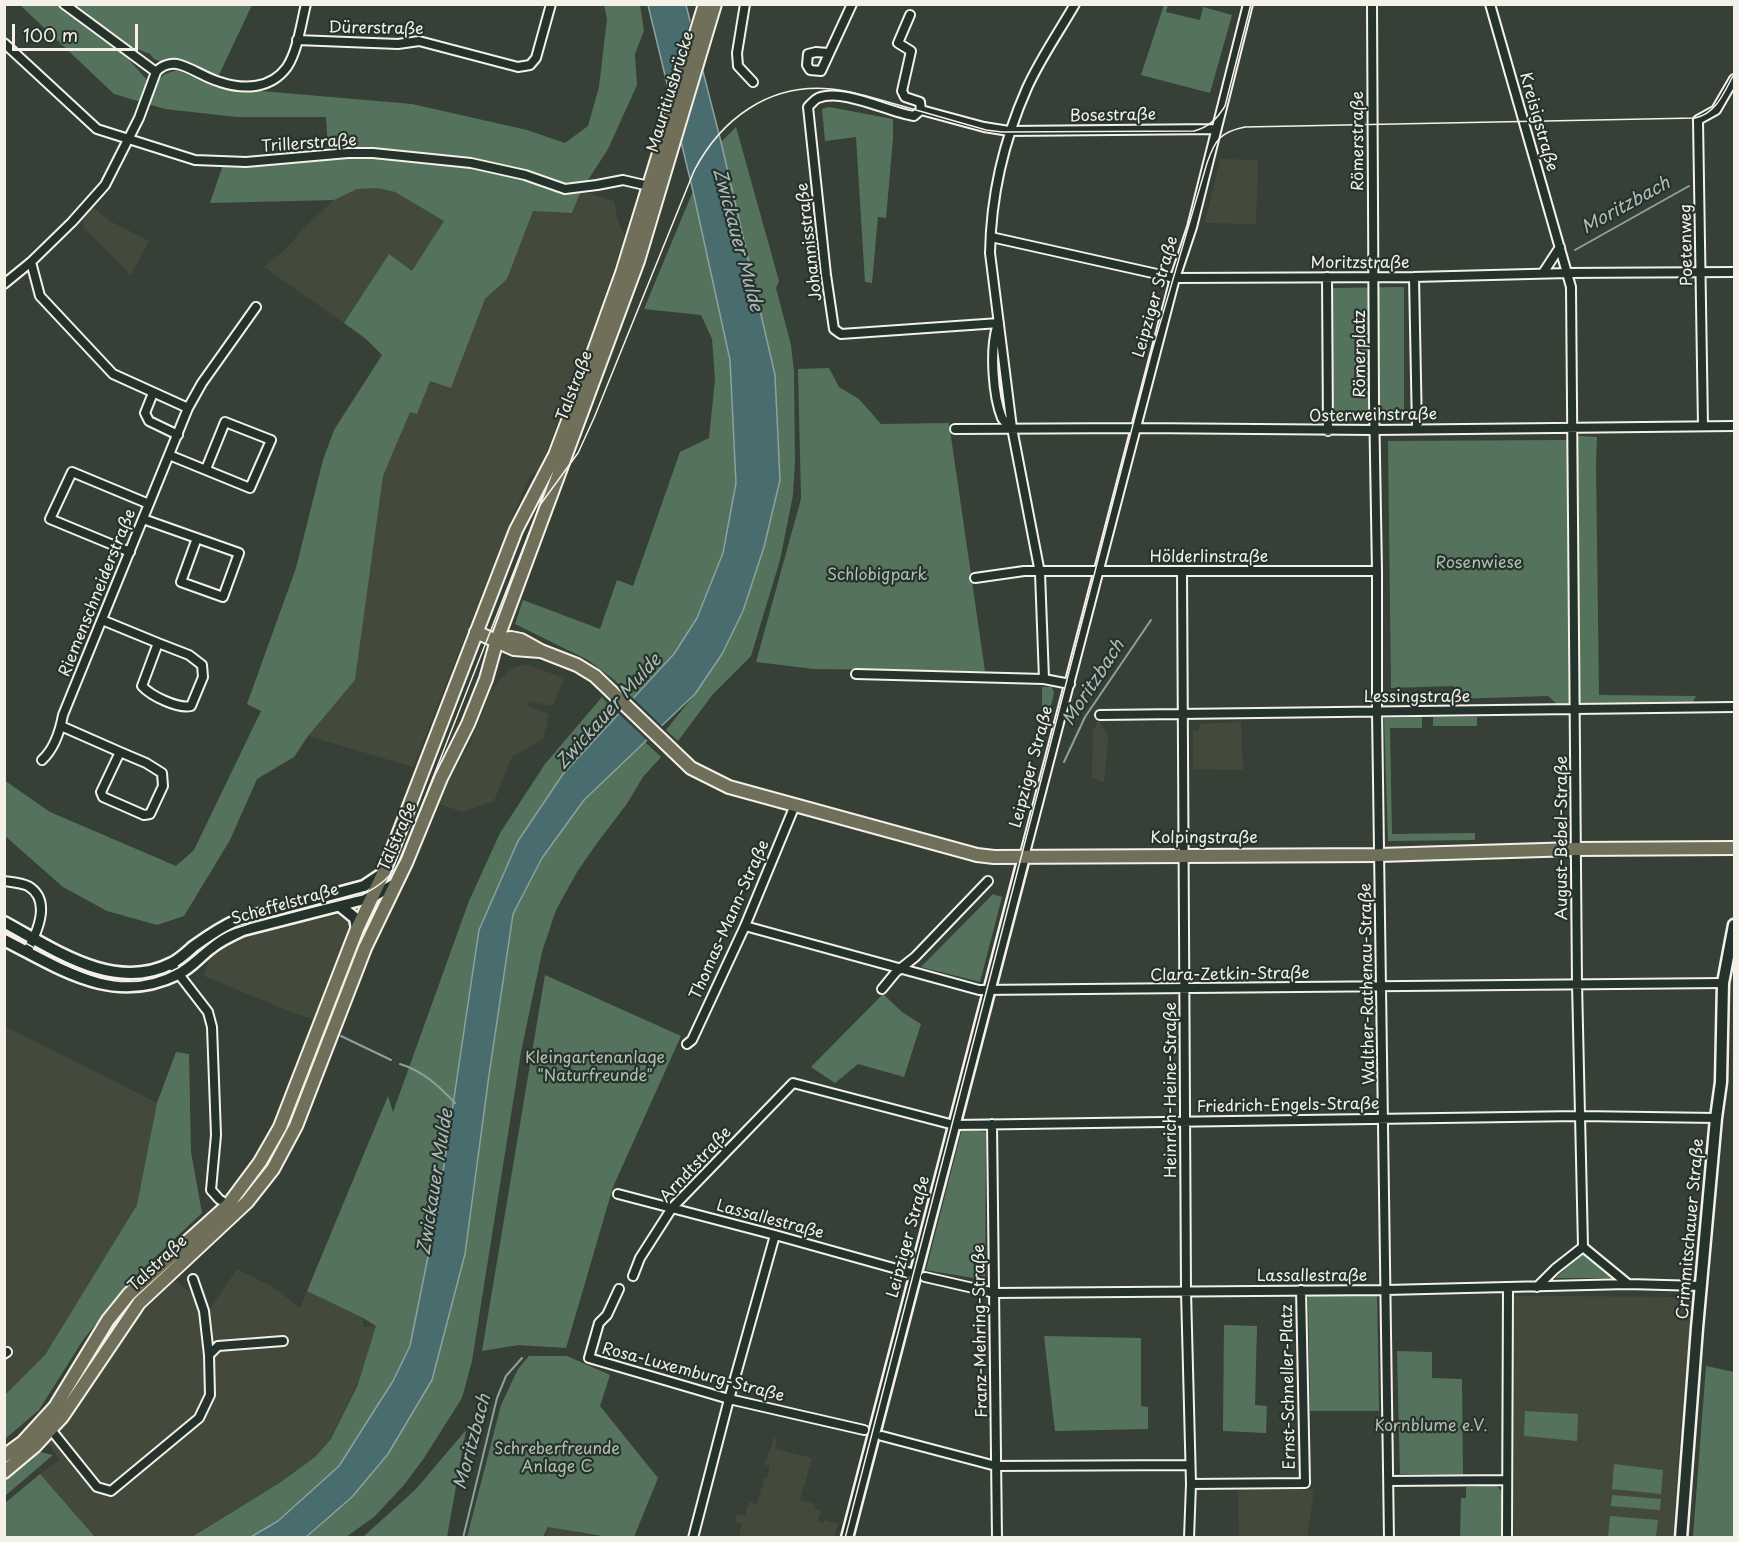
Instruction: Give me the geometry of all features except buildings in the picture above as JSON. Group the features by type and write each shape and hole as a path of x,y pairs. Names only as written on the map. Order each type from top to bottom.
{"main road":[{"name":"Mauritiusbrücke","path":"653,188 656,164 705,4"},
{"name":"Mauritiusbrücke","path":"653,188 715,4"},
{"name":"Talstraße","path":"47,1425 108,1320 129,1294 228,1205 249,1179 273,1141 357,928 376,893 516,530 555,455 565,430 653,188"},
{"name":"Talstraße","path":"376,893 395,884 441,778 468,724 486,679 497,640 638,261 653,188"},
{"path":"476,632 497,640"},
{"name":"Kolpingstraße","path":"497,640 516,638 577,665 606,685 689,765 714,781 977,855 1024,857 1379,855 1576,849 1734,848"},
{"name":"Talstraße","path":"47,1425 79,1394 139,1303 247,1202 273,1169 296,1126 365,948 376,893"},
{"path":"4,1456 47,1425"},
{"path":"4,1472 35,1446 47,1425"}],"street":[{"path":"64,4 156,72"},
{"path":"4,284 31,262 72,222 105,185 139,118 156,72 167,65 176,64 220,82 249,87 266,85 278,77 288,65 306,4"},
{"name":"Dürerstraße","path":"297,40 398,44 419,41 518,67 530,65 537,58 551,4"},
{"path":"745,4 737,53 738,66 753,82"},
{"path":"828,53 852,4"},
{"path":"1044,679 1040,573 1012,428 990,253 995,193 1010,131 1028,86 1075,4"},
{"name":"Leipziger Straße","path":"847,1538 920,1276 954,1125 1175,278 1192,227 1248,4"},
{"name":"Römerstraße","path":"1372,4 1373,277"},
{"name":"Kreisigstraße","path":"1490,4 1571,287 1573,422 1571,428"},
{"path":"909,15 898,43 911,51 902,92 905,97 920,102 921,110"},
{"name":"Trillerstraße","path":"4,43 97,129 195,160 246,162 373,153 471,163 525,175 565,189 622,180 653,188"},
{"name":"Poetenweg","path":"1703,426 1698,120 1716,110 1734,79"},
{"name":"Johannisstraße","path":"921,110 914,116 901,114 846,97 829,95 816,98 808,107 834,329 841,334 999,323"},
{"name":"Bosestraße","path":"921,110 984,128 1010,131 1216,129"},
{"name":"Moritzstraße","path":"991,237 1175,278 1734,272"},
{"path":"1543,273 1560,247"},
{"path":"31,262 40,296 112,374 188,408"},
{"name":"Römerplatz","path":"1327,277 1328,431"},
{"name":"Römerplatz","path":"1373,277 1375,430"},
{"path":"1414,277 1417,429"},
{"name":"Riemenschneiderstraße","path":"42,760 49,754 61,726 63,716 188,408 202,383 256,307"},
{"path":"153,393 145,413 149,421 178,435"},
{"path":"169,455 250,488 271,440 225,422 206,469"},
{"name":"Osterweihstraße","path":"956,429 1136,428 1328,431 1734,426"},
{"name":"August-Bebel-Straße","path":"1571,428 1582,1247"},
{"name":"Walther-Rathenau-Straße","path":"1375,430 1389,1538"},
{"path":"130,552 50,519 72,472 149,504"},
{"path":"143,519 197,538 239,553 223,597 181,582 197,538"},
{"name":"Hölderlinstraße","path":"975,578 1024,571 1040,573 1377,571"},
{"name":"Heinrich-Heine-Straße","path":"1182,571 1187,1121 1186,1291 1191,1484 1189,1538"},
{"path":"102,620 189,655 202,665 203,676 191,706 184,708 146,691 142,686 158,643"},
{"path":"856,674 1044,679 1070,684"},
{"name":"Lessingstraße","path":"1100,715 1734,707"},
{"path":"61,726 146,763 162,773 163,786 150,814 144,815 103,797 101,792 120,752"},
{"name":"Thomas-Mann-Straße","path":"687,1044 692,1040 745,926 795,805"},
{"path":"4,881 28,886 38,896 42,912 34,938 27,951"},
{"path":"882,989 988,881"},
{"name":"Scheffelstraße","path":"4,940 78,976 108,986 145,986 179,974 234,934 376,893"},
{"name":"Scheffelstraße","path":"4,922 91,968 109,972 149,972 171,964 220,928 237,920 376,893"},
{"path":"339,905 355,918 357,928"},
{"name":"Crimmitschauer Straße","path":"1681,1538 1701,1286 1721,1082 1724,983 1734,925"},
{"name":"Clara-Zetkin-Straße","path":"745,926 979,990 990,991 1724,983"},
{"path":"171,964 208,1011 212,1027 216,1135 211,1190 228,1205"},
{"name":"Friedrich-Engels-Straße","path":"793,1083 954,1125 1580,1116 1716,1118"},
{"name":"Arndtstraße","path":"633,1276 640,1258 672,1208 793,1083"},
{"name":"Franz-Mehring-Straße","path":"992,1124 997,1538"},
{"name":"Lassallestraße","path":"618,1194 920,1276 995,1293 1386,1290 1628,1284 1701,1286"},
{"path":"693,1538 775,1235"},
{"path":"1537,1287 1582,1247 1628,1284"},
{"path":"47,1425 97,1487 111,1491 199,1418 210,1395 209,1355 204,1311 193,1279"},
{"path":"1507,1538 1508,1287"},
{"name":"Rosa-Luxemburg-Straße","path":"619,1289 607,1315 599,1323 590,1358 729,1399 864,1430"},
{"name":"Ernst-Schneller-Platz","path":"1191,1484 1305,1483 1301,1290"},
{"path":"209,1355 218,1346 283,1341"},
{"path":"882,1436 996,1466 1190,1466"},
{"path":"1389,1481 1507,1480"}],"shaded area":[{"path":"1220,159 1258,160 1256,224 1205,223"},
{"path":"377,188 395,192 445,221 412,271 389,255 344,323 264,267 288,247 302,230 334,200 357,189"},
{"path":"581,191 614,201 618,221 625,236 578,373 539,470 530,476 413,767 308,736 355,680 383,476 410,411 417,414 430,380 451,388 485,299 507,279 533,211 572,213"},
{"path":"92,207 110,221 149,241 131,275 84,228 83,219"},
{"path":"525,664 564,678 553,706 527,701 527,706 549,714 543,739 512,757 494,801 462,812 438,803 469,746 492,689 510,669"},
{"path":"1096,722 1101,722 1101,728 1106,729 1108,741 1104,783 1092,777 1093,729 1096,729"},
{"path":"1241,722 1243,770 1193,769 1193,729 1197,732 1201,726 1198,724"},
{"path":"335,913 348,922 348,932 313,1019 204,976 211,955 228,941"},
{"path":"5,1026 157,1103 137,1205 45,1355 5,1395"},
{"path":"237,1269 273,1287 300,1308 307,1291 363,1318 363,1327 376,1326 357,1387 331,1439 315,1457 281,1482 190,1537 95,1537 40,1474 59,1460 49,1443 99,1375 131,1324 175,1280 210,1309"},
{"path":"1514,1296 1694,1297 1681,1420 1673,1537 1514,1537"},
{"path":"774,1438 777,1439 775,1449 812,1458 800,1500 815,1504 814,1509 821,1511 818,1521 823,1523 824,1520 838,1524 834,1537 739,1537 742,1524 735,1522 737,1514 745,1516 749,1502 757,1504 764,1478 767,1478 770,1466 765,1465"},
{"path":"1238,1489 1314,1490 1307,1537 1239,1537"},
{"path":"550,1527 598,1537 545,1537"}],"green space":[{"path":"20,5 59,5 121,51 148,81 155,82 165,74 177,70 215,87 412,104 527,130 565,143 588,126 599,87 607,19 604,5 640,5 644,31 635,54 637,85 608,149 581,191 572,213 533,211 507,279 485,299 451,388 430,381 417,414 410,412 383,476 355,680 308,736 294,757 257,779 230,840 184,916 157,925 107,911 63,887 5,836 4,780 50,812 176,866 194,850 261,711 247,704 296,568 323,460 334,430 382,355 366,339 344,323 389,254 412,271 444,221 395,192 377,188 357,189 334,200 210,203 225,159 252,159 328,149 326,117 237,117 165,109 114,94"},
{"path":"69,5 252,5 218,77 175,59 162,62 154,59 150,54 122,43"},
{"path":"1164,5 1168,5 1166,12 1200,20 1203,7 1232,15 1210,93 1141,75"},
{"path":"829,107 893,119 886,218 878,217 872,283 865,282 856,137 825,141 822,109"},
{"path":"736,127 779,281 776,288 791,345 794,372 793,495 780,560 751,656 713,694 678,741 666,730 695,694 775,375 721,142"},
{"path":"693,191 730,360 736,483 723,553 697,618 674,654 634,699 588,660 515,624 523,600 600,629 617,580 633,586 680,452 709,438 715,379 712,339 701,315 644,309"},
{"path":"1404,287 1404,420 1334,421 1331,288"},
{"name":"Schlobigpark","path":"829,368 839,387 859,399 881,424 949,423 985,671 814,669 756,662 801,499 798,369"},
{"path":"1578,436 1597,437 1599,695 1696,696 1693,702 1579,704"},
{"name":"Rosenwiese","path":"1567,440 1569,705 1559,706 1548,696 1454,699 1454,686 1391,688 1388,441"},
{"path":"1042,687 1052,687 1054,693 1047,722 1042,722"},
{"path":"602,697 618,716 563,774 518,841 479,930 437,1211 410,1347 393,1381 339,1466 278,1521 249,1537 190,1538 281,1482 315,1457 331,1439 357,1387 376,1326 307,1291 388,1096 393,1112 469,901 500,833 545,764"},
{"path":"1422,717 1422,728 1390,728 1392,834 1475,833 1475,840 1388,841 1384,718"},
{"path":"1433,717 1477,717 1477,726 1433,726"},
{"path":"645,742 661,757 643,777 626,805 577,872 556,910 542,952 521,1052 472,1361 462,1398 424,1458 404,1485 374,1517 346,1537 306,1538 352,1497 388,1454 432,1380 489,1075 513,914 542,858 584,800"},
{"path":"993,894 1002,897 980,982 921,967"},
{"name":"Kleingartenanlage \"Naturfreunde\"","path":"545,975 681,1036 613,1187 566,1348 518,1345 482,1351"},
{"path":"883,994 902,1012 921,1024 904,1077 858,1064 835,1083 811,1067"},
{"path":"176,1052 189,1054 191,1152 202,1213 130,1281 83,1340 39,1410 5,1439 5,1395 45,1355 137,1205 157,1103"},
{"path":"962,1129 986,1132 985,1280 926,1270"},
{"path":"1583,1254 1616,1278 1555,1278"},
{"path":"1377,1295 1379,1411 1310,1411 1308,1296"},
{"path":"1224,1325 1257,1326 1255,1405 1267,1406 1266,1433 1223,1431"},
{"path":"1044,1336 1141,1338 1141,1406 1148,1407 1148,1429 1055,1431"},
{"name":"Kornblume e.V.","path":"1397,1351 1432,1352 1432,1378 1462,1379 1463,1475 1400,1474"},
{"name":"Schreberfreunde Anlage C","path":"529,1356 567,1356 610,1375 600,1406 658,1478 634,1537 608,1537 548,1527 543,1537 467,1537 501,1405 518,1369"},
{"path":"1706,1366 1734,1372 1734,1537 1693,1537"},
{"path":"1525,1411 1578,1414 1577,1441 1524,1436"},
{"path":"466,1430 447,1537 363,1537 416,1489"},
{"path":"40,1452 53,1455 5,1496 5,1477"},
{"path":"1614,1464 1663,1470 1661,1494 1612,1489"},
{"path":"40,1474 95,1537 5,1537 5,1503"},
{"path":"1496,1485 1502,1492 1502,1537 1460,1537 1461,1498 1466,1498 1466,1487"},
{"path":"1612,1495 1661,1499 1660,1510 1611,1506"},
{"path":"1610,1516 1658,1520 1656,1537 1608,1537"}],"water":[{"name":"Zwickauer Mulde","path":"648,5 686,5 721,142 775,375 780,480 764,547 743,611 722,654 695,694 584,800 542,858 513,914 465,1254 432,1380 388,1454 352,1497 306,1537 249,1538 278,1521 339,1466 393,1381 410,1346 437,1212 479,930 518,841 563,774 674,654 697,618 723,553 736,483 730,360 693,191"}],"pier":[{"path":"692,16 705,65 680,148 667,97"},
{"path":"632,697 664,728 649,742 617,712"}],"waterway":[{"name":"Moritzbach","path":"1575,250 1689,186"},
{"name":"Moritzbach","path":"1064,762 1085,717 1151,620"},
{"path":"341,1036 391,1060"},
{"name":"Zwickauer Mulde","path":"400,1064 430,1080 455,1103"},
{"name":"Moritzbach","path":"463,1538 497,1398 506,1376 522,1358"}],"tram line":[{"path":"4,931 88,974 110,980 132,982 154,978 178,968 213,940 233,929 362,895 380,884 389,875 401,859 540,505 578,453 694,171 718,135 749,108 787,92 831,89 858,94 986,130 1002,132 1194,131 1212,122 1225,106 1251,4"},
{"path":"845,1538 1152,351 1207,163 1216,143 1224,135 1245,127 1695,118 1709,112 1714,107 1734,74"}]}
